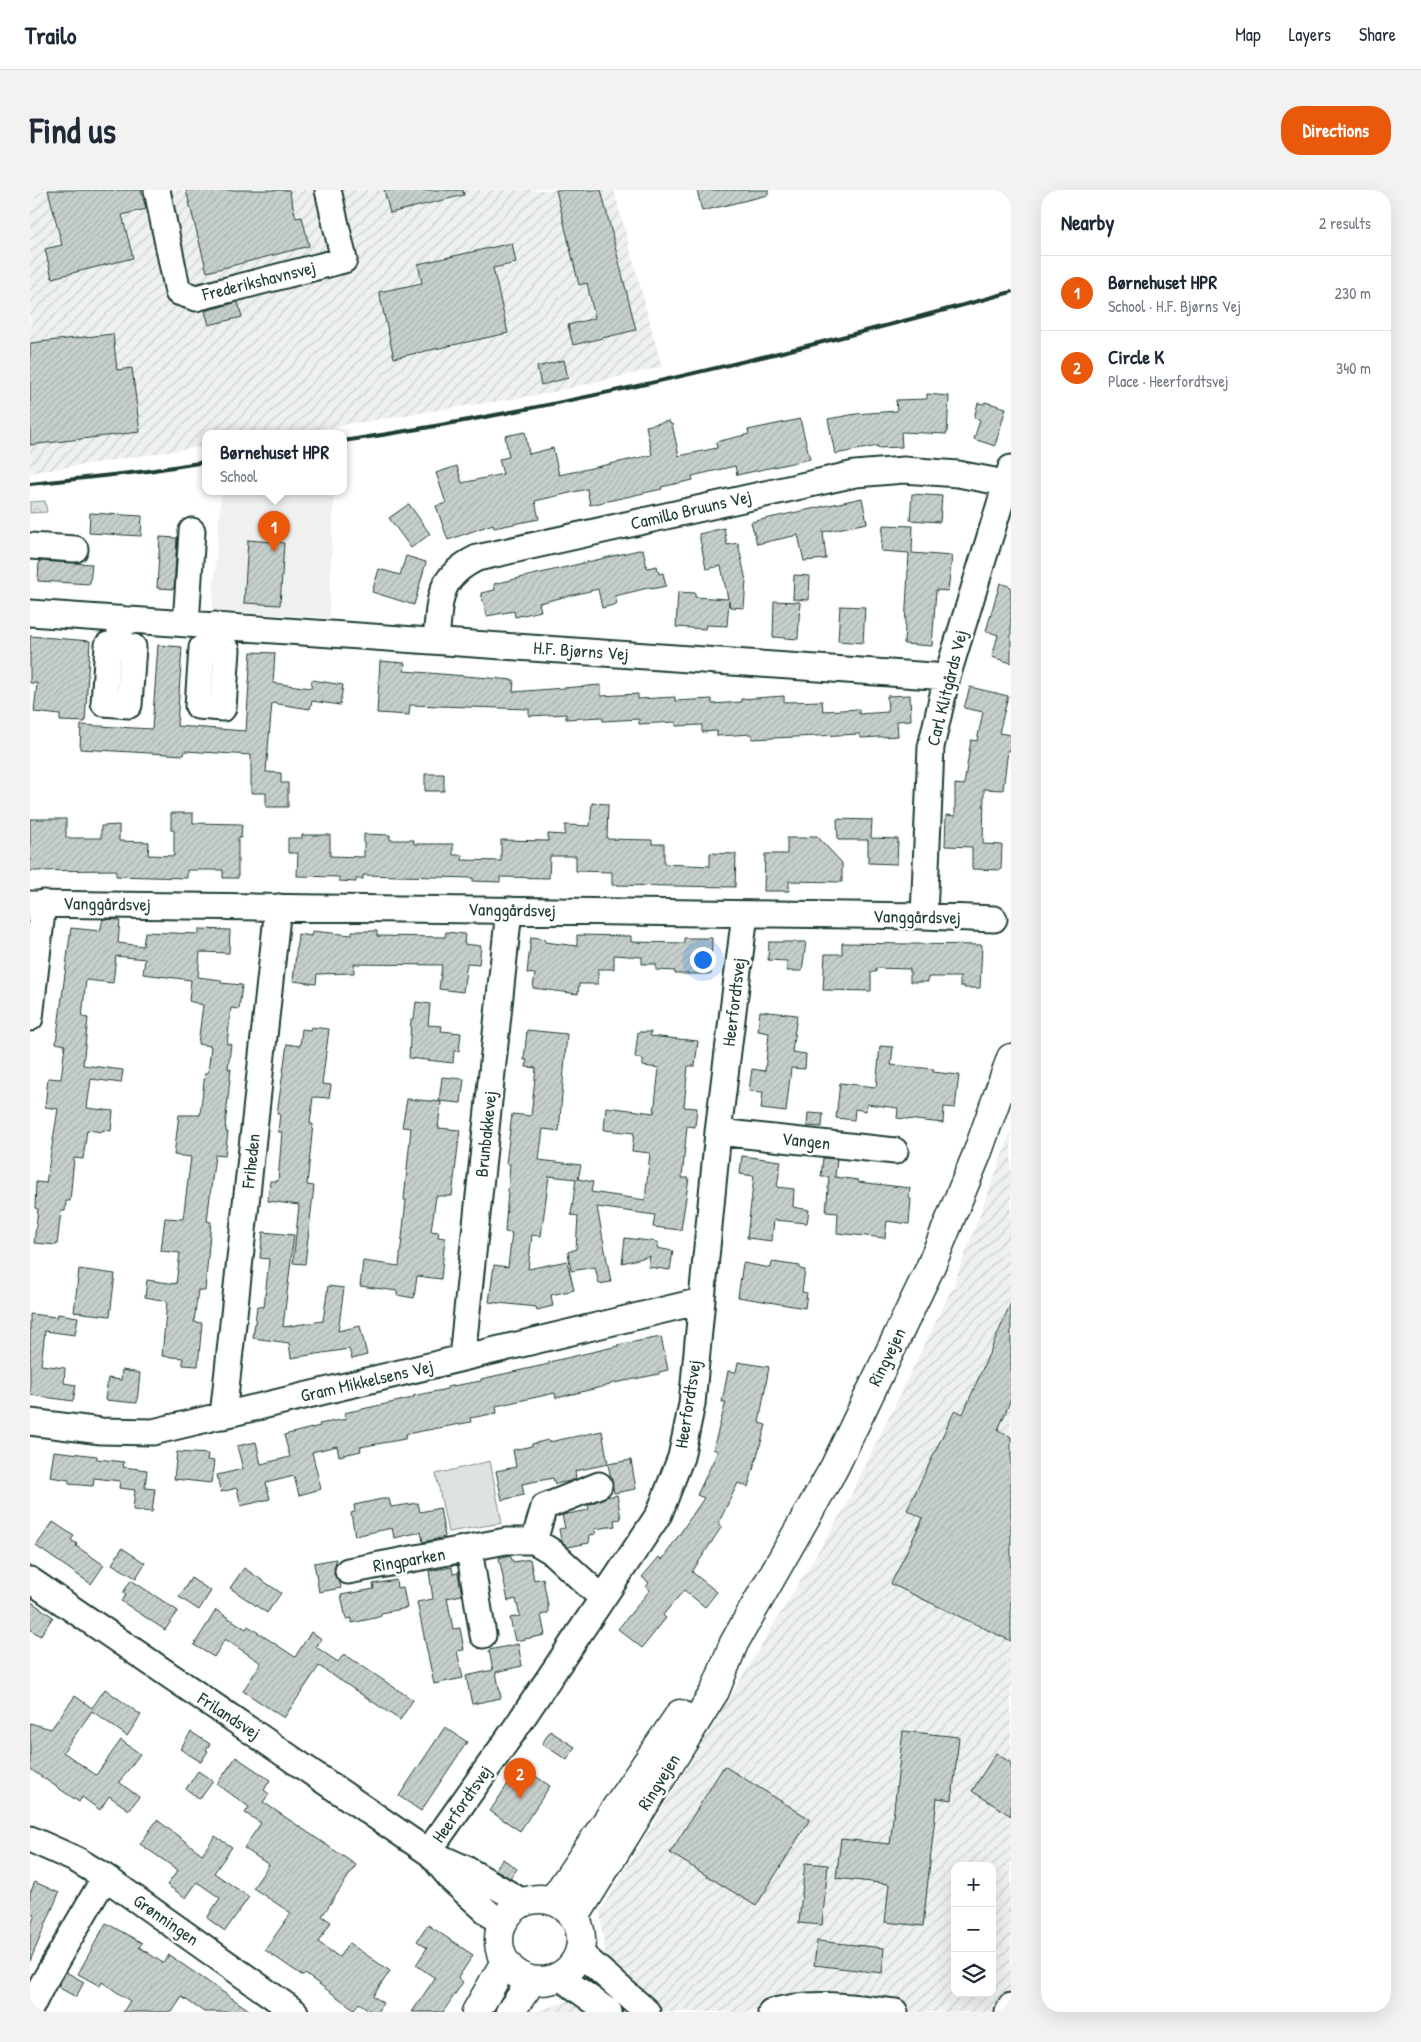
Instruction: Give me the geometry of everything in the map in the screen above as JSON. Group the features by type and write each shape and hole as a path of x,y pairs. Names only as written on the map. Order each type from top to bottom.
{"main road":[{"name":"Ringvejen","path":"575,1917 715,1691 734,1643 834,1468 925,1277 977,1154 1011,1058"},
{"name":"Ringvejen","path":"553,1900 701,1683 734,1643"},
{"path":"538,1899 553,1900 569,1910 575,1917 580,1928 582,1941 580,1953 569,1970 560,1976 542,1982 532,1981 517,1974 505,1962 500,1950 499,1937 502,1925 514,1908 523,1902 538,1899"},
{"path":"476,2012 505,1962"},
{"path":"510,2012 532,1981"}],"street":[{"name":"Frederikshavnsvej","path":"157,190 178,292 196,298 344,260 328,190"},
{"name":"Camillo Bruuns Vej","path":"436,641 441,595 448,578 461,566 477,558 855,474 913,471 1008,475"},
{"name":"Carl Klitgårds Vej","path":"924,916 931,747 947,677 1008,475"},
{"path":"186,624 192,531"},
{"path":"30,546 75,549"},
{"name":"H.F. Bjørns Vej","path":"30,613 186,624 214,637 436,641 947,677"},
{"path":"120,646 121,619"},
{"path":"30,1018 37,903"},
{"name":"Vanggårdsvej","path":"37,903 924,916 994,919"},
{"name":"Friheden","path":"223,1416 278,907"},
{"name":"Brunbakkevej","path":"462,1358 509,910"},
{"name":"Heerfordtsvej","path":"428,1852 513,1732 601,1597 659,1514 680,1457 692,1404 718,1132 745,914"},
{"name":"Vangen","path":"718,1132 895,1151"},
{"name":"Gram Mikkelsens Vej","path":"30,1422 101,1431 153,1432 701,1301"},
{"path":"598,1486 544,1507 534,1541 551,1551 601,1597"},
{"name":"Ringparken","path":"348,1571 506,1541 534,1541"},
{"name":"Ringparken","path":"469,1549 483,1635"},
{"name":"Frilandsvej","path":"30,1580 428,1852 466,1868 523,1902"},
{"name":"Grønningen","path":"30,1839 77,1860 105,1877 295,2012"},
{"name":"Frilandsvej","path":"428,1852 454,1881 502,1925"},
{"path":"30,2009 105,1877"},
{"path":"580,1953 647,2012"},
{"path":"560,1976 610,2012"},
{"path":"771,2012 813,2004 844,2005 895,2012"},
{"path":"1008,2012 1011,2006"}],"shaded area":[{"path":"30,190 614,190 662,367 544,394 310,430 202,430 202,446 30,473"},
{"path":"221,495 334,495 329,618 212,610"},
{"path":"1011,1132 1011,2012 534,2012 566,2002 605,1955 600,1912 845,1507 953,1286"}],"green space":[{"path":"45,501 47,512 30,513 30,502"},
{"path":"490,1461 502,1523 448,1532 436,1474"}],"building":[{"path":"48,190 141,190 146,209 122,215 133,258 52,278 45,249 62,245"},
{"path":"186,190 289,190 296,218 302,217 309,246 207,272"},
{"path":"384,190 463,190 464,195 390,213"},
{"path":"556,190 601,190 636,330 573,345 568,325 595,318 587,283 579,285"},
{"path":"697,190 768,190 768,195 702,211"},
{"path":"512,243 516,263 493,268 508,333 394,358 379,292 422,283 418,264"},
{"path":"238,302 242,317 209,325 205,311"},
{"path":"113,334 117,370 132,368 140,432 30,445 30,343"},
{"path":"564,360 568,378 541,385 537,367"},
{"path":"927,394 949,396 947,434 901,432 902,447 878,448 878,446 835,454 828,419 856,414 897,411 896,400 927,399"},
{"path":"985,402 1006,408 995,446 974,439 980,420 974,418 978,403 984,404"},
{"path":"800,419 810,459 737,475 735,466 692,476 693,480 661,487 662,489 590,505 587,489 535,501 539,519 494,528 493,524 448,540 436,506 446,503 436,473 457,466 462,483 503,474 499,459 509,457 505,436 525,432 529,454 553,448 559,475 652,455 646,426 669,421 672,424 679,456 717,448 716,442 749,434 748,430"},
{"path":"912,494 942,496 940,522 910,520"},
{"path":"862,498 867,523 823,532 826,559 804,561 798,535 757,544 751,522"},
{"path":"409,504 430,534 411,548 389,518"},
{"path":"90,513 142,516 141,536 89,533"},
{"path":"883,525 913,526 912,553 952,556 948,591 936,590 932,646 904,644 909,553 881,551"},
{"path":"724,528 727,545 738,543 746,581 744,608 730,607 729,601 727,626 706,625 705,629 676,627 678,592 695,593 695,597 728,599 721,566 706,569 699,534"},
{"path":"160,537 177,538 174,589 157,588"},
{"path":"248,540 284,543 280,605 244,603"},
{"path":"643,549 647,568 657,566 659,574 663,573 666,586 652,589 652,587 615,596 617,604 602,608 598,589 539,603 541,611 515,617 514,611 487,616 481,593 495,590 494,584"},
{"path":"406,556 426,562 414,605 372,592 379,569 400,575"},
{"path":"39,561 92,564 90,584 38,581"},
{"path":"794,575 810,576 809,600 793,599"},
{"path":"1000,583 1011,587 1011,663 992,657 998,635 986,631"},
{"path":"774,601 800,602 798,639 773,637"},
{"path":"840,606 865,607 863,643 838,641"},
{"path":"30,636 90,641 85,722 60,721 60,715 34,712 37,683 30,683"},
{"path":"158,645 182,647 177,726 246,731 251,652 275,653 273,683 311,688 312,680 343,685 340,705 312,701 310,709 272,703 266,772 281,773 281,783 288,783 288,807 266,807 266,793 251,793 251,755 185,751 184,755 80,749 81,725 152,729"},
{"path":"380,661 405,663 404,671 514,680 513,692 601,685 601,696 638,694 638,699 675,697 675,701 712,699 712,704 741,702 741,699 784,696 784,702 822,701 823,711 859,709 859,714 888,712 887,696 910,695 911,720 897,721 898,736 861,738 860,734 752,739 752,734 717,736 717,731 702,732 702,725 676,726 676,722 639,724 639,719 603,721 602,717 566,719 566,714 529,716 529,709 410,705 409,715 377,713"},
{"path":"970,687 1008,696 999,733 1011,735 1011,750 1008,750 1003,790 984,789 983,844 1002,845 1001,870 972,869 972,847 945,846 946,815 955,816 955,784 964,785 971,740 977,741 983,712 964,708"},
{"path":"425,774 444,774 444,791 425,791"},
{"path":"592,803 608,804 607,839 652,840 652,844 664,844 664,864 710,866 710,853 736,854 735,887 612,885 612,872 576,871 576,856 550,856 549,878 500,877 500,882 473,881 473,878 363,875 363,879 356,879 356,882 339,881 339,877 297,876 298,853 288,853 288,838 302,838 302,835 330,835 330,856 364,857 364,834 390,835 390,840 414,840 414,844 453,844 453,855 462,855 462,860 501,861 501,840 548,841 548,834 565,835 565,825 590,826"},
{"path":"171,813 193,813 193,823 242,824 241,838 238,838 238,878 223,878 223,870 187,870 187,878 116,876 116,870 30,871 30,819 66,819 66,838 101,838 101,826 119,825 119,841 149,842 148,855 174,856 174,830 171,830"},
{"path":"837,819 872,820 871,838 898,839 897,864 868,863 868,840 838,840"},
{"path":"810,836 817,836 842,863 842,882 789,881 789,891 764,891 765,854 787,854 787,838 808,838"},
{"path":"103,919 120,920 118,943 143,946 145,932 199,934 199,929 230,930 229,953 200,952 198,977 221,980 221,983 242,985 239,1009 231,1008 227,1044 231,1044 228,1069 231,1069 225,1127 226,1132 228,1132 225,1156 215,1155 207,1221 211,1222 205,1291 198,1290 194,1322 202,1323 198,1366 183,1365 183,1358 162,1356 167,1301 145,1297 147,1280 176,1284 180,1253 161,1251 165,1218 183,1219 191,1157 174,1155 179,1115 200,1115 205,1073 208,1073 211,1046 198,1044 203,1005 189,1001 191,980 143,974 145,959 116,956 113,983 86,980 82,1017 88,1018 83,1065 123,1070 121,1083 91,1079 87,1108 113,1111 111,1131 87,1130 83,1159 74,1158 70,1201 66,1201 65,1211 61,1211 57,1245 34,1243 38,1209 35,1208 36,1182 46,1183 58,1109 45,1107 48,1078 61,1079 65,1045 56,1043 71,928 100,931"},
{"path":"312,931 352,935 352,931 377,931 377,936 445,937 446,932 465,934 464,944 481,946 479,964 467,963 463,992 439,989 442,965 354,964 354,973 317,974 316,984 293,981 298,934 311,936"},
{"path":"577,935 631,936 631,942 684,943 684,938 712,938 711,974 675,974 675,971 656,970 656,964 642,964 642,957 614,955 614,969 598,969 598,984 579,984 578,994 533,988 535,974 527,973 531,937 546,939 545,942 577,946"},
{"path":"769,942 806,942 802,971 787,971 787,961 768,960"},
{"path":"842,943 982,945 980,988 964,988 964,986 960,986 960,977 928,977 928,982 910,982 910,969 876,968 876,972 871,972 871,991 823,990 825,954 842,954"},
{"path":"416,1002 430,1004 428,1025 442,1026 441,1031 461,1033 459,1051 454,1051 453,1063 409,1058 411,1019 414,1019"},
{"path":"760,1011 797,1015 792,1052 806,1054 805,1069 791,1068 786,1112 761,1109 763,1092 749,1091 752,1069 765,1071 769,1033 758,1031"},
{"path":"311,1027 329,1029 322,1084 331,1085 329,1098 313,1097 310,1124 313,1124 307,1185 314,1186 305,1264 293,1263 299,1205 268,1201 270,1181 278,1181 282,1132 278,1132 280,1114 277,1114 287,1044 300,1046 302,1029 310,1030"},
{"path":"527,1030 567,1034 559,1131 543,1129 539,1160 581,1165 578,1179 593,1182 591,1192 645,1200 650,1153 632,1151 634,1133 604,1130 606,1107 654,1113 659,1068 643,1066 643,1059 635,1058 638,1032 651,1032 650,1036 698,1041 695,1066 688,1066 684,1107 697,1108 695,1127 687,1126 682,1178 689,1178 681,1230 653,1227 655,1215 597,1207 611,1282 599,1284 595,1267 571,1271 568,1252 576,1249 578,1216 571,1215 576,1179 549,1176 541,1236 532,1235 528,1269 567,1261 574,1290 551,1295 553,1306 537,1310 536,1307 489,1302 494,1265 508,1267 512,1233 505,1232 510,1164 506,1164 512,1114 531,1116 536,1068 526,1067 527,1060 524,1060"},
{"path":"880,1046 893,1047 891,1065 934,1069 933,1072 959,1075 955,1108 944,1107 943,1123 897,1118 898,1108 867,1104 866,1111 855,1109 854,1120 836,1118 840,1083 876,1087"},
{"path":"442,1077 464,1079 461,1103 439,1101"},
{"path":"407,1099 441,1102 438,1128 460,1130 452,1196 436,1196 431,1231 439,1232 438,1237 445,1238 441,1279 417,1276 414,1298 397,1295 397,1291 360,1286 363,1261 399,1266 411,1128 402,1127"},
{"path":"808,1113 823,1114 822,1127 807,1126"},
{"path":"742,1156 781,1161 777,1187 794,1189 793,1207 809,1210 807,1223 774,1220 772,1241 747,1238 754,1176 740,1174"},
{"path":"823,1158 837,1159 835,1177 858,1180 858,1182 910,1188 909,1224 887,1221 885,1238 837,1233 838,1213 826,1212 829,1177 821,1177"},
{"path":"263,1232 294,1235 283,1327 323,1321 328,1286 344,1288 338,1331 360,1326 367,1355 352,1359 349,1349 291,1358 289,1343 253,1338 257,1306 264,1307 269,1259 260,1258"},
{"path":"625,1238 658,1242 657,1248 673,1251 670,1270 648,1267 650,1256 622,1263"},
{"path":"772,1262 800,1266 800,1269 805,1270 802,1292 807,1293 805,1308 738,1297 743,1263 771,1268"},
{"path":"79,1269 115,1274 110,1316 74,1312"},
{"path":"1011,1303 1011,1399 998,1430 1011,1437 1011,1641 891,1584 923,1518 907,1510 955,1410 963,1414"},
{"path":"30,1314 57,1317 58,1314 78,1317 75,1335 45,1331 41,1365 65,1368 64,1383 76,1385 73,1401 30,1395"},
{"path":"661,1337 668,1370 659,1372 659,1374 556,1398 555,1393 496,1406 497,1413 470,1418 471,1422 406,1434 405,1439 360,1447 361,1451 339,1456 337,1446 312,1452 321,1489 299,1495 294,1476 266,1483 270,1499 241,1506 237,1488 221,1492 217,1475 243,1469 237,1446 256,1442 261,1464 290,1457 284,1435 320,1426 319,1424 346,1419 344,1413 413,1398 413,1396 447,1389 447,1387 481,1381 481,1379 549,1364 549,1362 617,1345"},
{"path":"738,1362 769,1367 759,1423 766,1425 748,1487 738,1483 718,1524 722,1526 692,1572 717,1592 705,1607 684,1590 663,1615 666,1618 642,1648 618,1629 650,1590 646,1587 649,1583 642,1577 659,1557 662,1560 704,1498 697,1495 718,1451 713,1449 726,1402 722,1402 728,1371 736,1372"},
{"path":"122,1370 140,1373 137,1403 105,1400 108,1378 121,1380"},
{"path":"602,1431 608,1464 575,1471 576,1479 570,1481 555,1484 553,1478 522,1484 524,1495 502,1500 496,1471 516,1467 513,1450 548,1440 549,1442"},
{"path":"54,1451 97,1456 97,1459 124,1462 123,1467 147,1470 145,1488 155,1489 152,1512 133,1510 135,1490 119,1488 120,1481 94,1478 93,1486 69,1484 69,1480 50,1477"},
{"path":"177,1452 208,1454 207,1460 214,1461 211,1483 174,1479"},
{"path":"631,1460 636,1489 614,1493 608,1464"},
{"path":"617,1495 621,1519 614,1520 615,1526 595,1529 596,1534 590,1535 589,1543 568,1547 561,1540 559,1529 565,1528 562,1515 589,1510 588,1505 606,1497"},
{"path":"389,1499 391,1507 418,1503 420,1512 440,1508 445,1537 423,1542 421,1532 394,1538 392,1528 355,1536 351,1513 355,1512 354,1505"},
{"path":"53,1522 74,1536 71,1540 77,1544 76,1546 104,1565 91,1584 36,1546"},
{"path":"122,1548 145,1563 136,1578 112,1564"},
{"path":"510,1555 513,1562 530,1559 534,1580 543,1578 548,1606 548,1613 541,1615 545,1635 515,1641 510,1618 520,1616 516,1599 508,1601 499,1558"},
{"path":"336,1559 334,1574 341,1588 319,1592 314,1563"},
{"path":"452,1567 453,1574 458,1573 462,1595 447,1598 453,1629 460,1628 464,1650 457,1651 463,1678 434,1684 417,1602 433,1599 429,1571"},
{"path":"244,1568 281,1593 267,1613 230,1588"},
{"path":"191,1578 211,1591 199,1610 179,1597"},
{"path":"131,1580 178,1611 165,1630 121,1601 126,1595 123,1593"},
{"path":"396,1580 397,1588 403,1587 407,1608 381,1613 381,1616 352,1623 352,1618 346,1619 341,1595 374,1589 373,1584"},
{"path":"30,1601 53,1617 40,1636 30,1629"},
{"path":"216,1610 246,1629 248,1626 295,1657 311,1632 322,1639 316,1647 338,1662 344,1654 413,1700 400,1720 319,1666 284,1718 243,1691 261,1663 225,1639 214,1657 194,1645"},
{"path":"518,1644 522,1666 496,1672 501,1698 472,1704 466,1676 493,1670 489,1650"},
{"path":"105,1689 141,1715 127,1736 92,1711 63,1752 96,1775 121,1740 140,1754 119,1782 139,1797 129,1810 109,1796 100,1810 82,1797 79,1802 30,1769 30,1723 51,1729 75,1696 92,1708"},
{"path":"445,1727 467,1742 421,1811 399,1796"},
{"path":"550,1731 575,1747 567,1760 542,1744"},
{"path":"903,1731 959,1737 952,1800 937,1798 923,1926 885,1922 889,1884 836,1878 841,1839 890,1844"},
{"path":"191,1732 210,1744 201,1762 180,1749"},
{"path":"996,1753 1011,1763 1011,1816 972,1791"},
{"path":"236,1757 270,1780 264,1790 269,1794 263,1802 356,1865 322,1916 331,1922 318,1942 339,1957 349,1943 390,1971 373,1996 383,2003 377,2012 372,2012 359,2003 354,2009 305,1974 303,1976 265,1950 291,1913 253,1888 269,1865 244,1848 261,1823 245,1813 249,1807 217,1784"},
{"path":"520,1766 550,1786 520,1831 490,1811"},
{"path":"724,1766 810,1819 756,1906 670,1853"},
{"path":"198,1771 213,1781 200,1799 186,1789"},
{"path":"157,1820 202,1854 215,1836 232,1847 214,1873 249,1897 225,1931 207,1918 220,1898 197,1882 186,1898 167,1885 178,1870 140,1844"},
{"path":"503,1859 517,1869 510,1878 495,1869"},
{"path":"805,1863 828,1865 822,1925 799,1923"},
{"path":"35,1882 59,1893 30,1961 30,1927 35,1915 30,1913 30,1893"},
{"path":"106,1923 142,1943 139,1947 163,1963 169,1955 252,2012 204,2012 182,1997 172,2012 123,2012 130,2001 102,1982 100,1986 78,1974"},
{"path":"428,1925 473,1955 458,1978 463,1982 443,2012 412,2012 435,1978 416,1965 427,1948 417,1941"},
{"path":"817,1941 884,1948 882,1973 814,1965"},
{"path":"66,1972 84,1982 76,1997 58,1987"}],"railway":[{"path":"347,440 512,412 679,377 928,315 1011,292"},
{"path":"30,484 148,471 202,462"}],"place":[{"name":"Børnehuset HPR","path":"274,552"},
{"name":"Circle K","path":"520,1799"}]}
